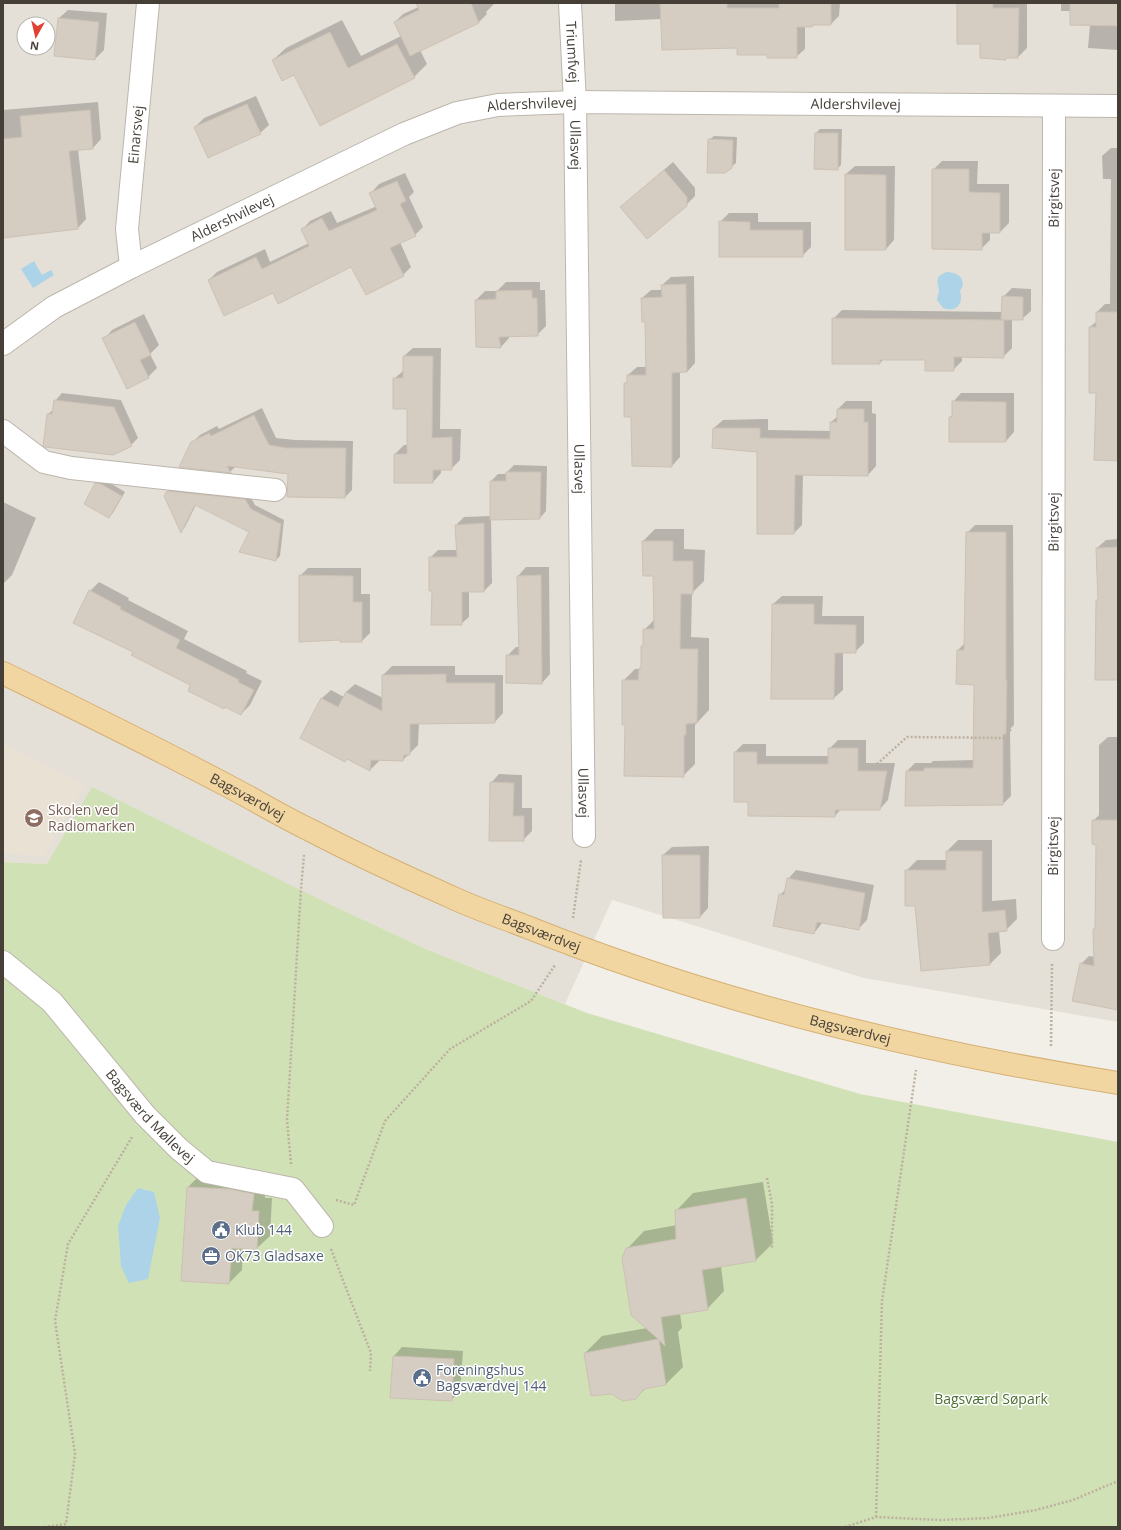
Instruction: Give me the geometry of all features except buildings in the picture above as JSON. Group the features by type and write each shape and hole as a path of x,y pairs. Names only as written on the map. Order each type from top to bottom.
{"main road":[{"name":"Bagsværdvej","path":"3,673 230,787 308,829 450,897 569,944 675,981 820,1023 920,1046 1051,1072 1118,1083"}],"street":[{"name":"Einarsvej","path":"131,266 128,229 148,3"},
{"name":"Triumfvej","path":"570,3 575,102"},
{"name":"Aldershvilevej","path":"3,344 54,307 131,266 404,134 457,113 498,105 575,102 1118,106"},
{"name":"Ullasvej","path":"575,102 584,836"},
{"name":"Birgitsvej","path":"1053,939 1054,106"},
{"path":"3,431 44,462 71,468 275,490"},
{"name":"Bagsværd Møllevej","path":"3,962 52,1002 145,1114 179,1149 207,1172 293,1189"},
{"path":"293,1189 322,1226"}],"path":[{"path":"877,764 907,737 1007,738 1011,728"},
{"path":"293,1189 287,1120 301,889 308,829"},
{"path":"331,1199 354,1205 385,1121 450,1049 531,1001 569,944 584,836"},
{"path":"1051,1072 1053,939"},
{"path":"876,1517 882,1301 920,1046"},
{"path":"44,1527 66,1526 75,1454 55,1320 68,1244 145,1114"},
{"path":"767,1178 772,1204 772,1249"},
{"path":"322,1226 371,1353 370,1371"},
{"path":"845,1527 876,1517 940,1520 989,1518 1036,1510 1073,1500 1118,1481"}],"shaded area":[{"path":"3,3 1118,3 1118,1022 864,978 612,900 565,1004 426,949 327,903 47,864 3,862"},
{"name":"Skolen ved Radiomarken","path":"3,743 85,784 44,856 3,853"}],"green space":[{"name":"Bagsværd Søpark","path":"92,787 327,903 426,949 587,1013 860,1094 1118,1142 1118,1527 3,1527 3,862 47,864"}],"water":[{"path":"34,261 42,275 51,270 54,275 33,288 21,269"},
{"path":"947,272 958,275 963,283 960,291 960,303 952,309 943,308 937,300 939,290 938,279 940,275"},
{"path":"138,1188 154,1192 160,1218 148,1279 129,1283 121,1266 118,1226 126,1205"}],"place":[{"name":"Skolen ved Radiomarken","path":"34,818"},
{"name":"Klub 144","path":"221,1230"},
{"name":"OK73 Gladsaxe","path":"211,1256"},
{"name":"Foreningshus Bagsværdvej 144","path":"422,1378"}]}
